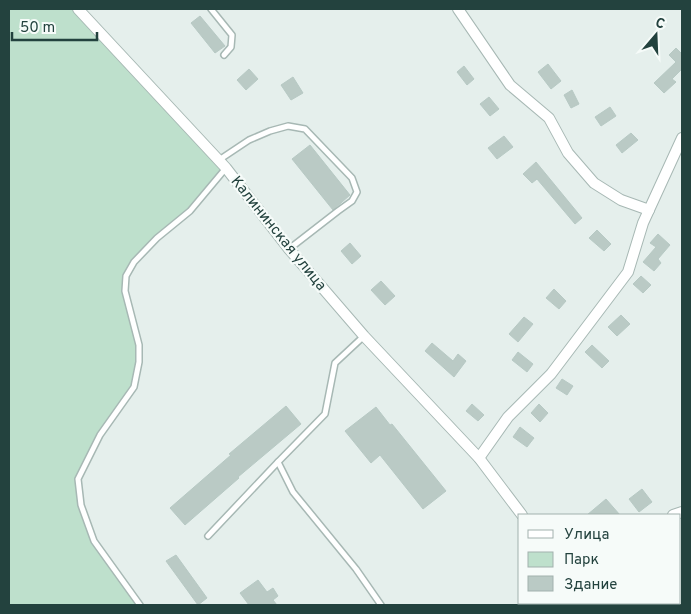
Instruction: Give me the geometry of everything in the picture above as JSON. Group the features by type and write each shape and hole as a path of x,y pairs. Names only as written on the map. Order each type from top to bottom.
{"street":[{"name":"Калининская улица","path":"78,9 222,164 289,249 364,336 479,458 521,514"},
{"path":"458,9 510,85 549,118 568,153 594,183 621,200 649,210"},
{"path":"479,458 508,417 551,374 628,272 643,223 682,138"}],"lane":[{"path":"211,9 232,35 231,47 224,55"},
{"path":"140,605 94,541 81,505 78,479 100,435 134,387 139,362 139,345 125,291 126,276 134,262 157,238 190,211 222,164 249,140 288,126 305,128 352,178 357,192 352,201 289,249"},
{"path":"208,536 325,414 335,363 364,336"},
{"path":"278,462 293,492 356,569 381,605"}],"green space":[{"path":"9,9 78,9 226,168 190,211 134,262 126,276 125,291 139,345 134,387 100,435 78,479 81,505 94,541 140,605 9,605"}],"building":[{"path":"200,16 225,46 215,53 191,23"},
{"path":"676,48 682,54 682,69 672,79 676,82 664,93 654,83 676,62 669,55"},
{"path":"548,64 561,81 551,89 538,72"},
{"path":"464,66 474,79 467,85 457,72"},
{"path":"249,69 258,79 246,90 237,80"},
{"path":"293,77 303,93 291,100 281,85"},
{"path":"572,90 579,104 571,108 564,95"},
{"path":"489,97 499,109 490,116 480,104"},
{"path":"610,107 616,116 601,126 595,117"},
{"path":"631,133 638,140 622,153 616,145"},
{"path":"504,136 513,147 497,159 488,148"},
{"path":"310,145 350,195 333,210 292,159"},
{"path":"536,162 582,218 575,224 537,179 532,183 523,174"},
{"path":"597,230 611,244 604,251 589,238"},
{"path":"658,234 670,245 658,259 661,263 654,271 643,262 656,247 650,243"},
{"path":"350,243 361,256 352,264 341,251"},
{"path":"641,276 651,285 643,293 633,284"},
{"path":"381,281 395,296 385,305 371,290"},
{"path":"554,289 566,301 559,309 546,298"},
{"path":"621,315 630,324 617,336 608,327"},
{"path":"524,317 533,324 518,342 509,334"},
{"path":"432,343 453,361 458,354 466,361 454,377 425,351"},
{"path":"592,345 609,361 602,368 585,352"},
{"path":"518,352 533,364 527,372 512,360"},
{"path":"562,379 573,386 567,395 556,388"},
{"path":"472,404 484,415 478,421 466,411"},
{"path":"539,404 548,413 540,422 531,413"},
{"path":"286,406 301,424 185,525 170,508 231,455 229,454"},
{"path":"376,407 446,491 423,509 380,455 371,463 345,431"},
{"path":"520,427 534,438 527,447 513,437"},
{"path":"642,489 652,502 639,512 629,499"},
{"path":"606,499 619,514 588,514"},
{"path":"176,555 207,598 198,605 166,561"},
{"path":"258,580 267,592 273,588 278,596 273,600 277,605 249,605 240,593"}]}
